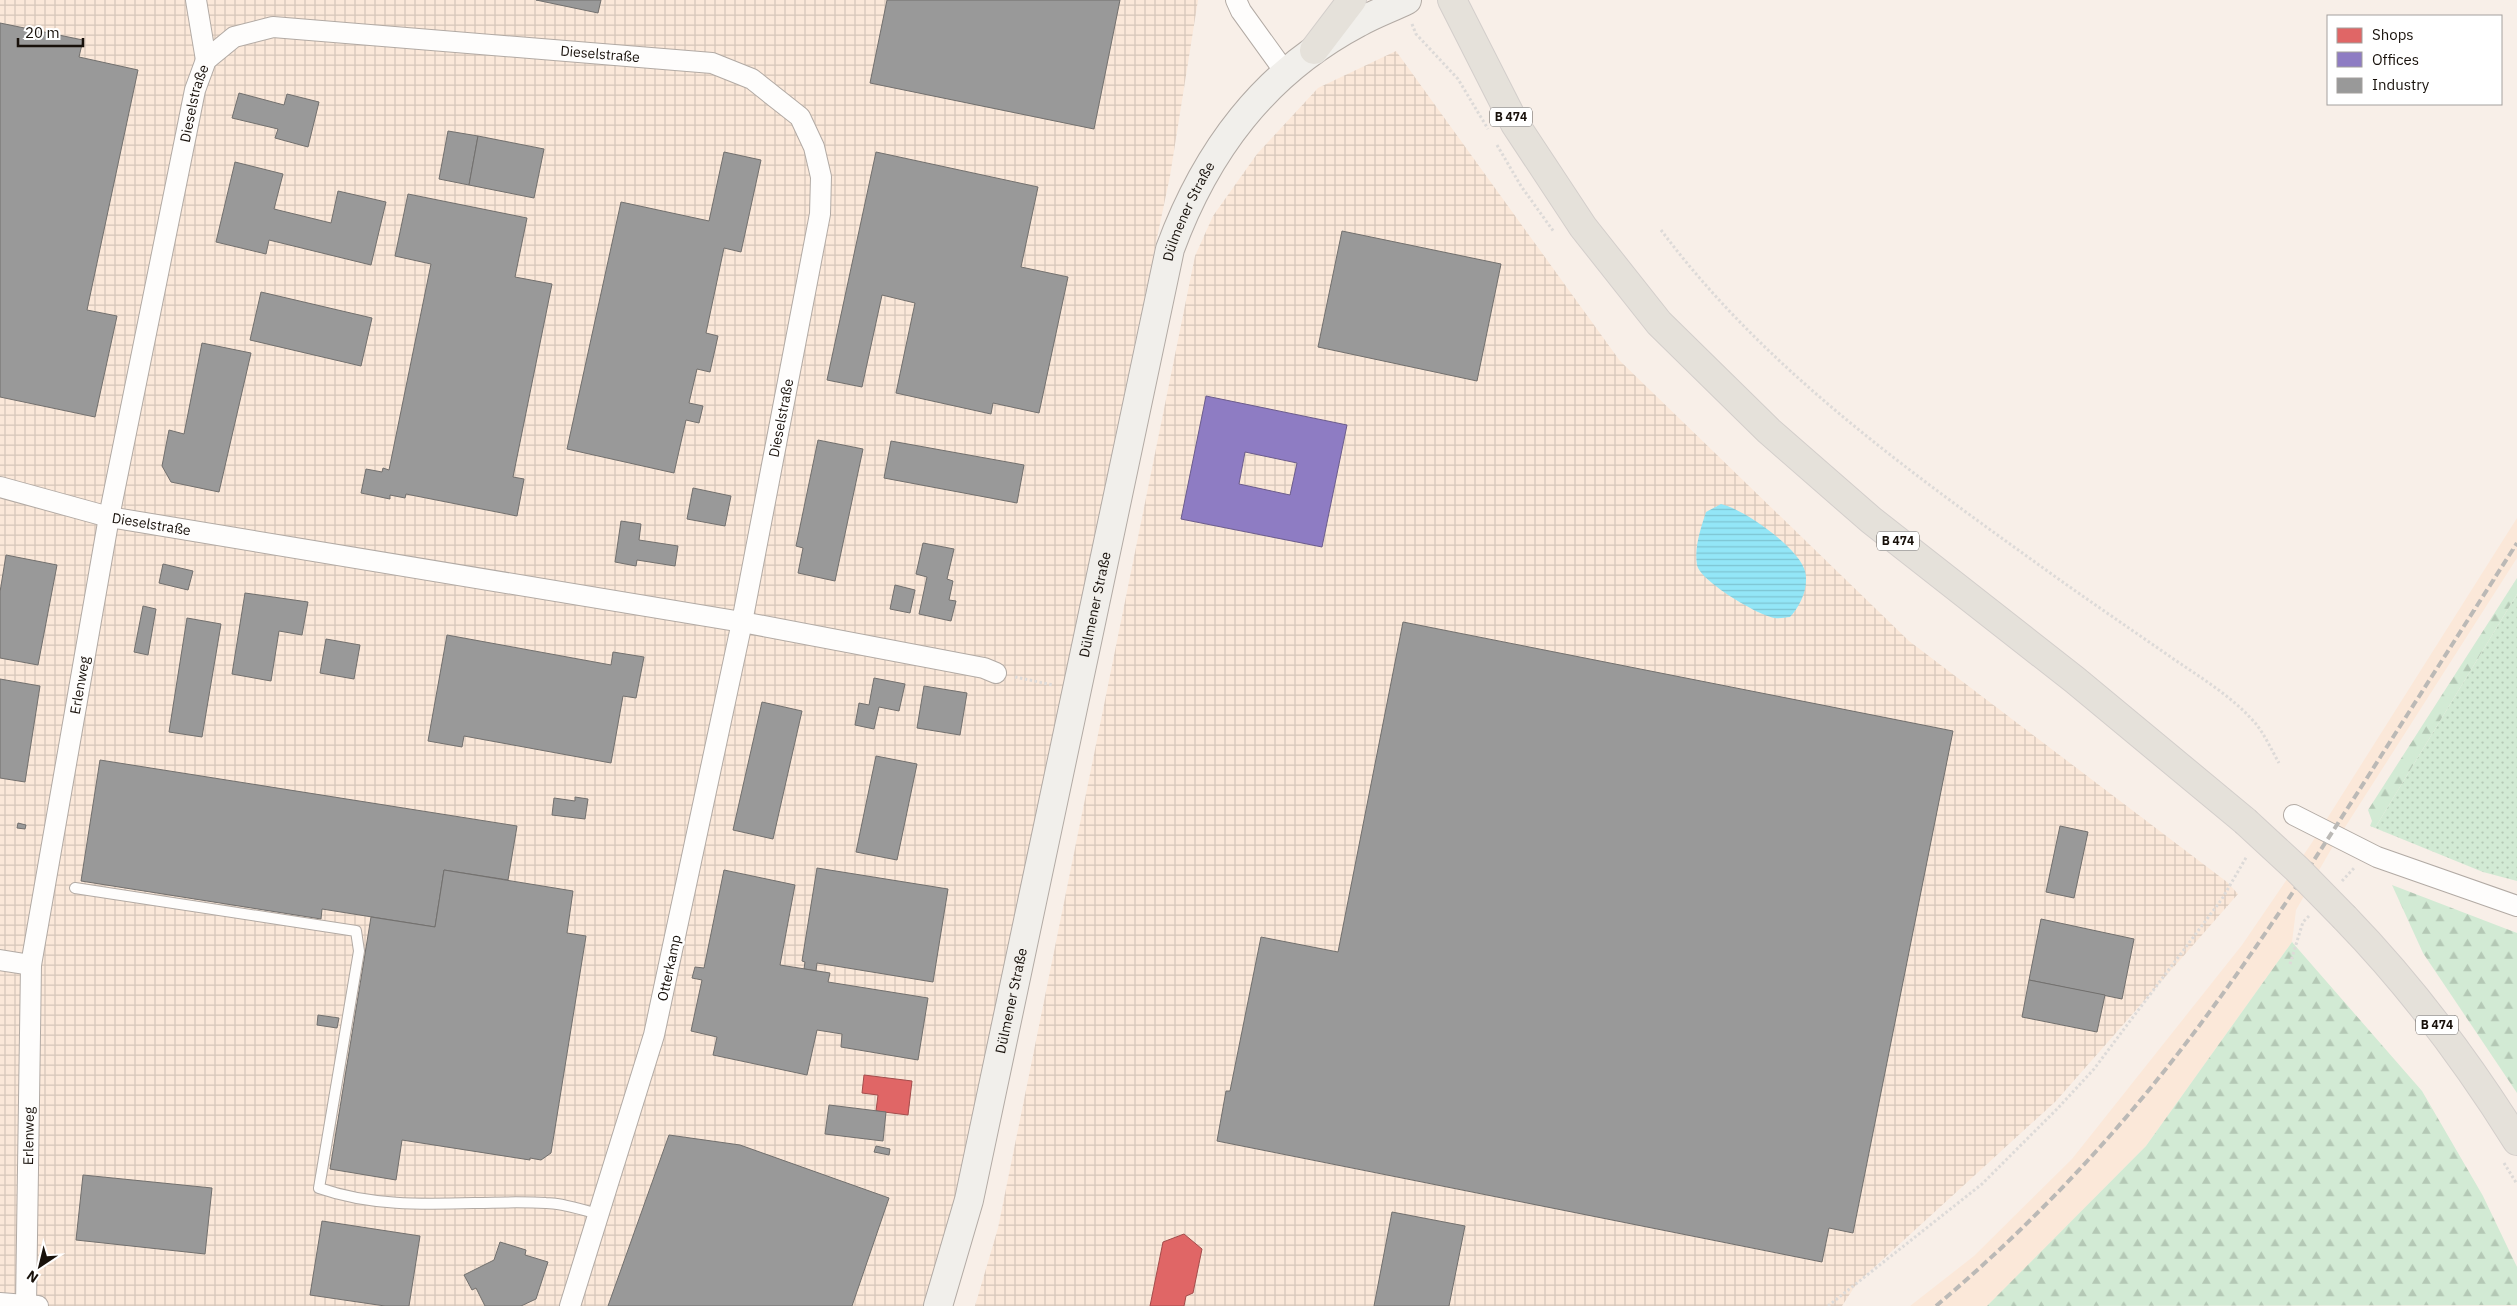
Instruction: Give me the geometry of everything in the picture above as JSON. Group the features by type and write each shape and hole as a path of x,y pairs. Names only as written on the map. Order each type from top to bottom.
{"main road":[{"path":"1314,50 1352,0"},
{"name":"B 474","path":"1452,0 1515,124 1583,227 1659,323 1768,431 1871,520 2083,686 2245,821 2297,869 2393,971 2443,1032 2484,1088 2517,1141"}],"street":[{"path":"196,0 206,60"},
{"path":"1236,0 1285,72"},
{"name":"Dülmener Straße","path":"938,1306 969,1200 1170,249 1190,199 1214,154 1248,110 1285,72 1314,50 1358,23 1407,0"},
{"name":"Dieselstraße","path":"742,622 820,214 821,177 814,147 800,117 752,79 712,63 273,27 234,37 206,60 195,90 109,516 742,622 984,668 996,673"},
{"path":"0,487 109,516"},
{"name":"Erlenweg","path":"30,1306 31,965 109,516"},
{"name":"Otterkamp","path":"570,1306 654,1035 742,622"},
{"path":"2294,815 2377,857 2517,906"},
{"path":"0,960 31,965"},
{"path":"0,1303 30,1306"}],"lane":[{"path":"75,888 356,931 358,951 319,1188 347,1198 438,1206 548,1203 599,1214"}],"path":[{"path":"1661,230 1690,268 1770,354 1825,401 1929,484 2047,571 2216,688 2257,724 2279,763"},
{"path":"996,673 1078,691"},
{"path":"1828,1306 1897,1254 1982,1184 2024,1144 2094,1069 2222,899"}],"shaded area":[{"path":"0,0 1198,0 1170,176 933,1306 0,1306"},
{"path":"1396,51 1620,361 1909,641 2227,882 2238,894 2056,1101 1857,1283 1842,1306 975,1306 998,1228 1195,256 1213,216 1257,154 1318,88"},
{"path":"2517,518 2517,558 2333,846 2296,910 2292,942 2146,1146 1987,1306 1910,1306 1974,1256 2072,1159 2242,945 2311,844"}],"green space":[{"path":"2517,578 2517,594 2375,828 2370,826 2372,821 2368,810"},
{"path":"2517,594 2517,881 2483,872 2375,828"},
{"path":"2392,885 2517,933 2517,1093 2423,953"},
{"path":"2292,942 2422,1091 2483,1196 2517,1267 2517,1305 1987,1306 2146,1146"}],"water":[{"path":"1721,504 1731,507 1756,521 1782,541 1801,562 1806,577 1805,589 1798,607 1790,617 1775,618 1767,616 1744,605 1708,580 1701,572 1697,565 1696,551 1702,524 1706,512"}],"building: Shops":[{"path":"864,1075 912,1081 908,1115 876,1111 878,1095 862,1093"},
{"path":"1184,1234 1202,1249 1193,1293 1186,1296 1184,1306 1150,1306 1163,1242"}],"building: Offices":[{"path":"1206,396 1347,425 1322,547 1181,519","holes":["1245,452 1297,463 1290,495 1239,484"]}],"building: Industry":[{"path":"536,0 601,0 598,13"},
{"path":"887,0 1120,0 1094,129 870,83"},
{"path":"0,23 83,40 79,57 138,70 87,310 117,316 95,417 0,397"},
{"path":"239,93 284,105 287,94 319,102 308,147 275,138 278,129 232,118"},
{"path":"448,131 478,136 469,185 439,179"},
{"path":"478,136 544,149 534,198 469,185"},
{"path":"724,152 761,160 741,252 724,248 706,333 718,336 710,372 697,369 689,403 703,406 699,423 686,420 674,473 567,449 621,202 709,221"},
{"path":"876,152 1038,187 1021,267 1068,277 1039,413 993,403 991,414 896,393 915,303 882,295 862,387 827,380"},
{"path":"235,162 283,174 274,209 331,223 338,191 386,202 371,265 269,240 266,254 216,242"},
{"path":"408,194 527,218 515,277 552,284 513,477 524,479 517,516 406,494 405,498 390,495 390,499 361,493 366,469 382,472 383,468 389,470 431,264 395,256"},
{"path":"1342,231 1501,264 1477,381 1318,347"},
{"path":"261,292 372,318 361,366 250,340"},
{"path":"202,343 251,353 219,492 171,482 162,466 169,430 184,434"},
{"path":"818,440 863,449 835,581 798,573 803,548 796,546"},
{"path":"891,441 1024,465 1017,503 884,478"},
{"path":"693,488 731,496 725,526 687,519"},
{"path":"621,521 641,524 639,540 678,546 675,566 637,560 636,566 615,562"},
{"path":"923,543 954,549 947,579 953,581 949,600 956,601 951,621 919,614 927,577 916,574"},
{"path":"6,555 57,565 38,665 0,658 0,592"},
{"path":"163,564 193,571 188,590 159,583"},
{"path":"895,585 915,590 910,613 890,609"},
{"path":"245,593 308,602 302,635 279,631 271,681 232,674"},
{"path":"143,606 156,609 148,655 134,652"},
{"path":"187,618 221,624 202,737 169,732"},
{"path":"1403,622 1953,731 1853,1233 1829,1228 1822,1262 1217,1141 1226,1091 1230,1091 1261,937 1338,952"},
{"path":"447,635 611,665 613,652 644,657 636,698 623,696 611,763 464,736 462,747 428,741"},
{"path":"326,639 360,645 354,679 320,673"},
{"path":"874,678 905,684 899,711 879,707 874,729 855,725 859,703 869,705"},
{"path":"0,679 40,686 25,782 0,778"},
{"path":"924,686 967,693 960,735 917,728"},
{"path":"762,702 802,711 773,839 733,830"},
{"path":"876,756 917,764 897,860 856,852"},
{"path":"100,760 517,826 508,880 444,870 435,927 322,909 321,919 81,881"},
{"path":"575,797 588,799 585,819 552,815 554,798 575,801"},
{"path":"18,823 26,825 25,829 17,828"},
{"path":"2060,826 2088,832 2074,898 2046,892"},
{"path":"817,868 948,889 933,982 817,963 816,971 804,969 805,962 802,961"},
{"path":"444,870 573,891 567,933 586,936 551,1153 541,1160 530,1158 530,1160 402,1140 396,1180 330,1169 371,917 435,927"},
{"path":"724,870 795,885 780,965 830,973 828,982 928,998 918,1060 841,1047 842,1034 817,1030 807,1075 713,1055 717,1037 691,1031 702,980 692,978 695,967 704,968"},
{"path":"2041,919 2134,939 2122,999 2029,980"},
{"path":"2029,980 2105,995 2097,1032 2022,1017"},
{"path":"318,1015 339,1018 337,1028 317,1025"},
{"path":"829,1105 886,1112 883,1141 825,1134"},
{"path":"669,1135 740,1145 889,1198 852,1306 608,1306"},
{"path":"876,1146 890,1149 889,1155 874,1152"},
{"path":"83,1175 212,1188 205,1254 76,1240"},
{"path":"1392,1212 1465,1226 1449,1306 1374,1306"},
{"path":"322,1221 420,1236 409,1306 385,1306 310,1295"},
{"path":"500,1242 526,1250 525,1255 548,1262 536,1299 521,1306 485,1306 476,1288 472,1290 464,1275 494,1260"}],"railway":[{"path":"1936,1306 2006,1243 2073,1176 2149,1090 2213,1008 2272,923 2358,792 2517,543"}]}
